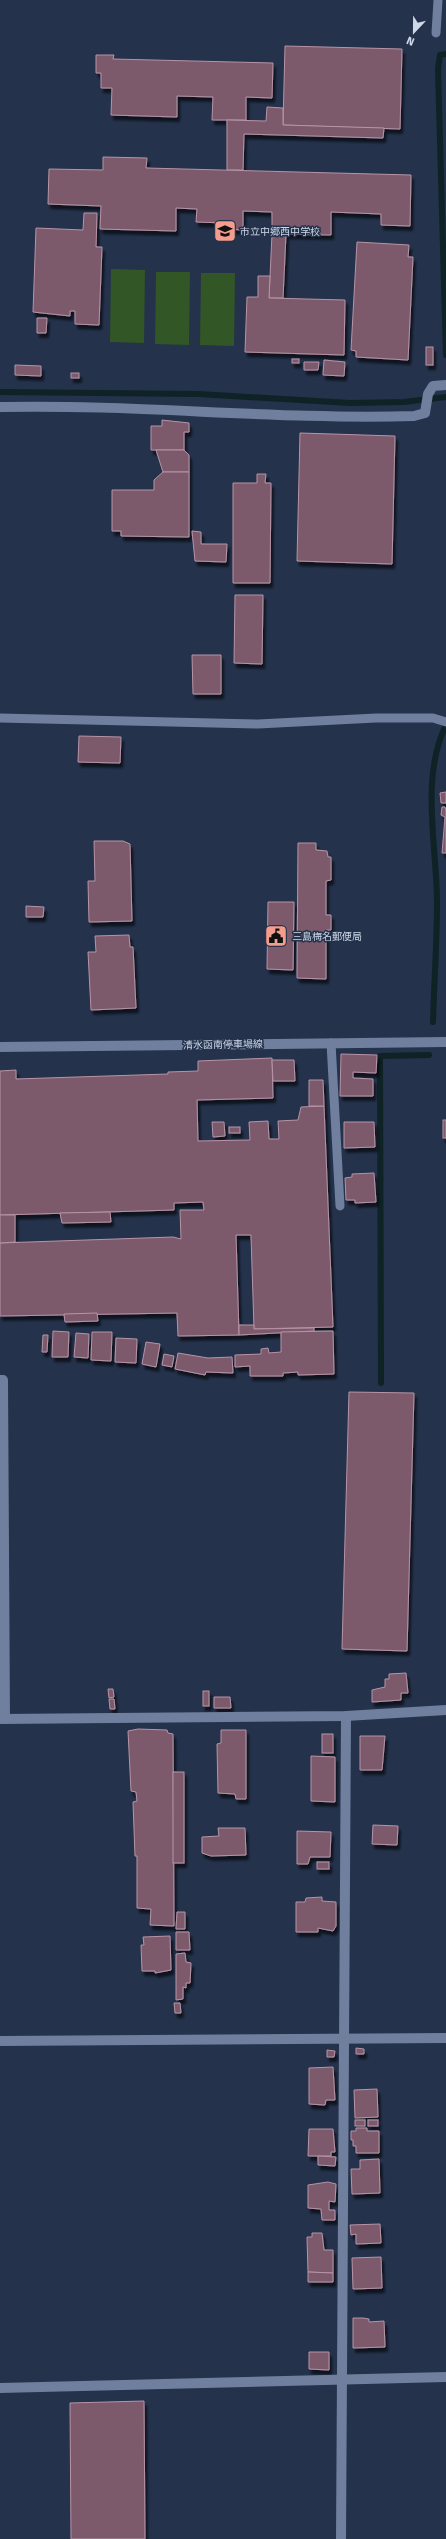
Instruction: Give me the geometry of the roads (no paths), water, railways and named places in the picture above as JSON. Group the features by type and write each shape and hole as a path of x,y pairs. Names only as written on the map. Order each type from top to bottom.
{"street":[{"path":"0,407 60,405 384,417 414,416 424,413 427,408 428,394 433,386 446,385"},
{"name":"清水函南停車場線","path":"0,1046 446,1042"},
{"path":"0,1380 3,1380 3,1719 346,1716 446,1710"},
{"path":"341,2539 340,2380 346,1716"},
{"path":"0,2041 446,2038"},
{"path":"0,2388 446,2377"}],"lane":[{"path":"436,33 438,0"},
{"path":"0,718 258,724 376,718 443,720"},
{"path":"331,1043 340,1206"}],"waterway":[{"path":"446,54 440,55 438,69 446,355"},
{"path":"0,392 198,394 350,403 404,402 446,397"},
{"path":"433,1022 437,903 432,789 438,745 446,725"},
{"path":"381,1383 380,1056 429,1055"}],"place":[{"name":"市立中郷西中学校","path":"225,231"},
{"name":"三島梅名郵便局","path":"276,936"}]}
